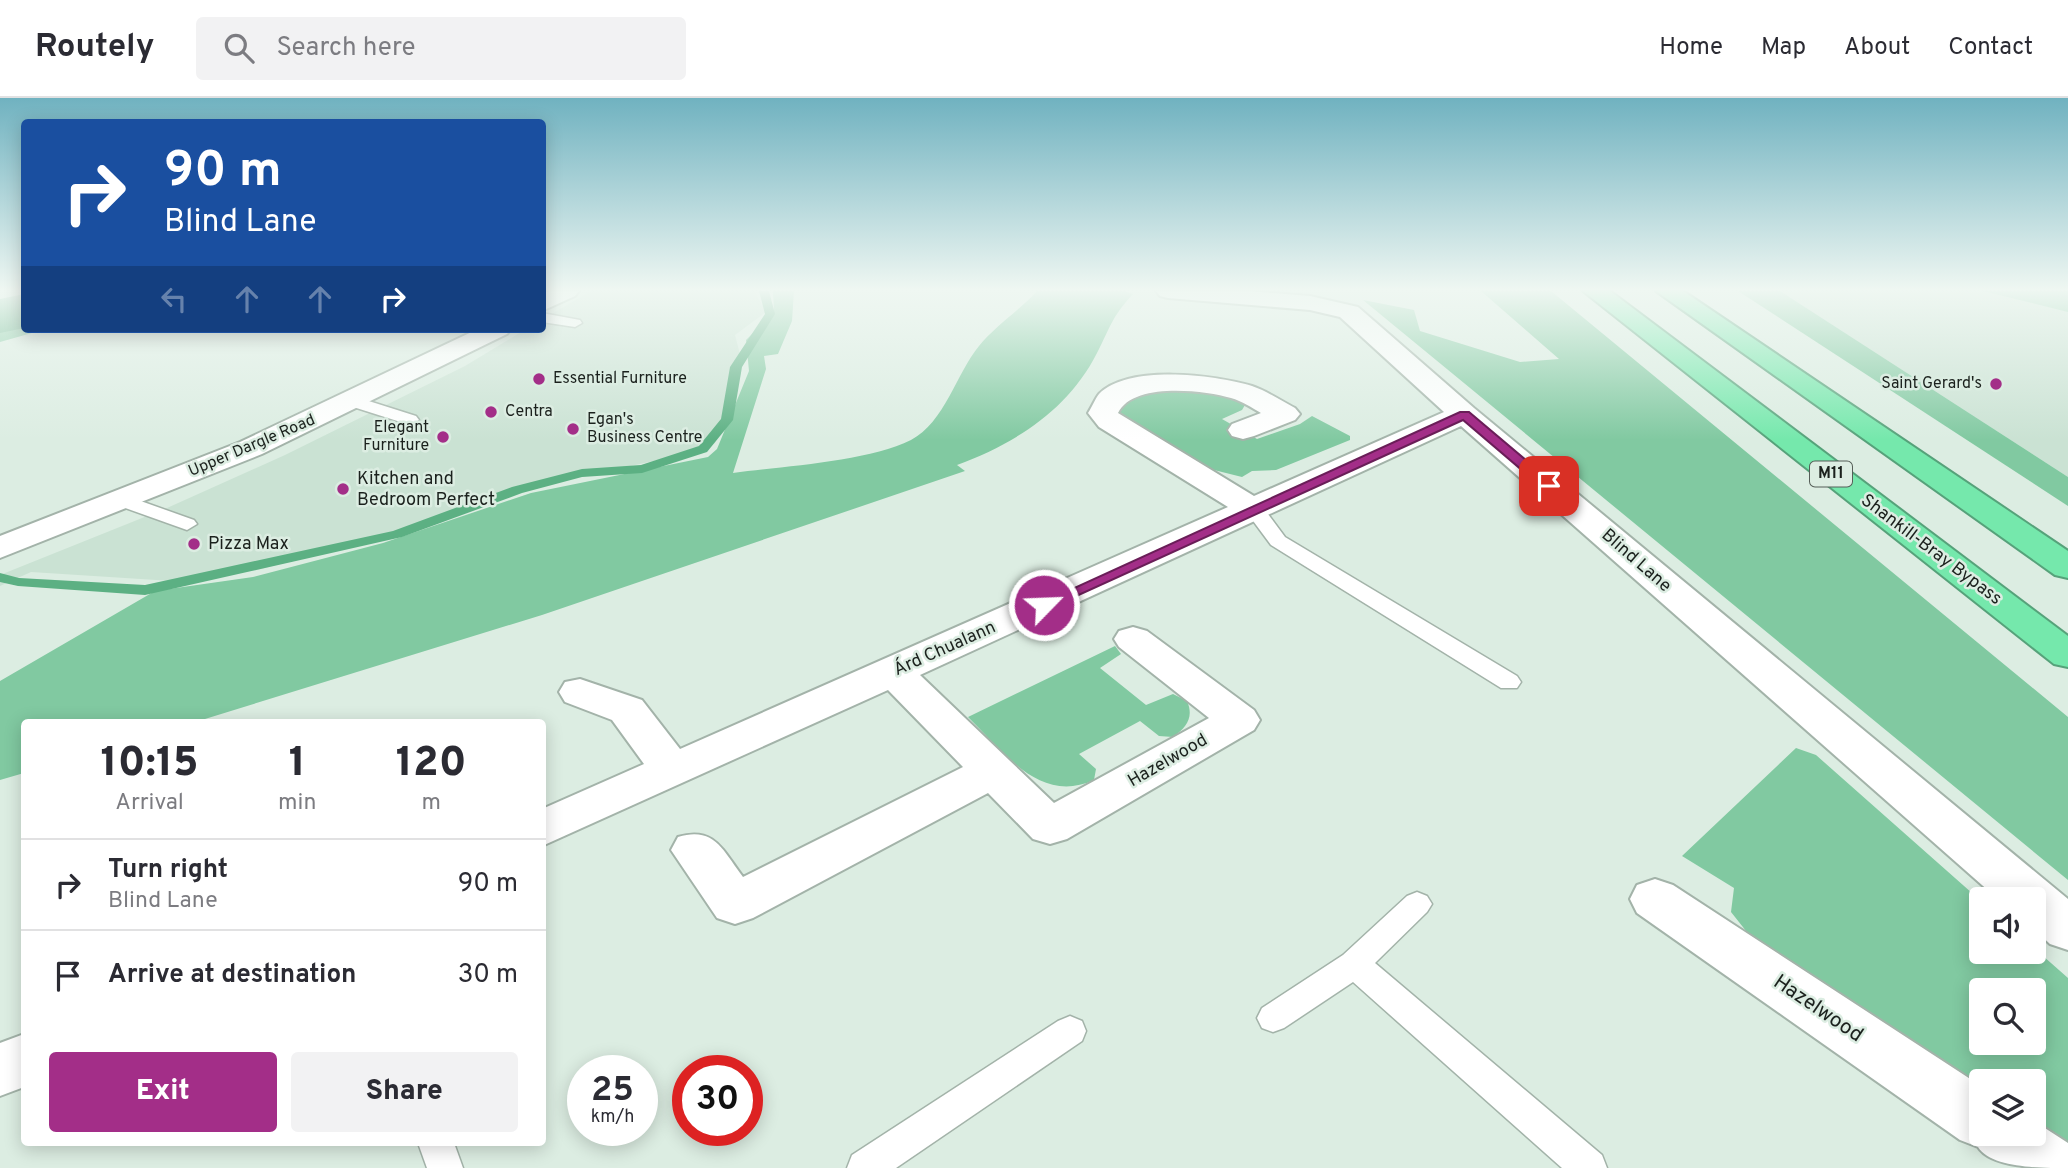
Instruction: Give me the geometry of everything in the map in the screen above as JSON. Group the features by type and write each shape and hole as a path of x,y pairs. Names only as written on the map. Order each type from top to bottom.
{"highway":[{"name":"Shankill-Bray Bypass","path":"1660,341 2068,654"},
{"path":"1740,341 2068,567"}],"street":[{"name":"Upper Dargle Road","path":"0,548 251,448 474,341"},
{"name":"Blind Lane","path":"1382,341 2018,887"},
{"path":"1243,430 1284,414 1239,391 1147,384 1114,394 1105,404 1103,413 1109,421 1255,510"},
{"name":"Árd Chualann","path":"546,827 1465,414"},
{"name":"Hazelwood","path":"893,672 1050,827 1240,720 1133,639"},
{"path":"580,692 628,710 673,771"},
{"path":"695,850 735,904 992,771"},
{"name":"Hazelwood","path":"1655,899 1969,1112"},
{"name":"Blind Lane","path":"2046,911 2068,929"},
{"path":"0,1070 21,1061"},
{"path":"2020,1146 2052,1168"}],"lane":[{"path":"353,401 410,420"},
{"path":"121,500 187,524"},
{"path":"1255,510 1278,541 1509,682"},
{"path":"1273,1018 1354,964 1417,904"},
{"path":"1354,964 1588,1168"},
{"path":"865,1168 1070,1031"},
{"path":"437,1146 445,1168"}],"shaded area":[{"name":"Egan's Business Centre","path":"506,341 737,341 742,362 732,407 715,443 705,450 528,488 414,529 257,570 172,581 31,572 0,586 0,575 167,508 285,455 465,366"},
{"path":"1857,341 2068,341 2068,477"}],"green space":[{"path":"746,341 784,341 778,354 764,356 766,369 733,473 849,458 911,440 933,422 971,357 984,341 1103,341 1085,373 1056,408 1020,435 957,465 965,471 542,615 205,719 21,719 21,774 0,780 0,681 155,591 253,577 383,543 531,493 708,457 717,449 749,371"},
{"path":"1413,341 1452,341 1520,362 1559,359 1538,341 1612,341 2068,717 2068,880"},
{"path":"1815,341 1857,341 2068,477 2068,506"},
{"path":"1159,388 1205,391 1238,400 1245,405 1242,410 1222,419 1257,439 1300,424 1312,416 1350,436 1350,440 1276,470 1252,471 1242,477 1214,470 1114,413 1116,399"},
{"path":"1115,646 1121,654 1100,668 1146,705 1173,694 1187,701 1190,712 1185,725 1173,737 1159,736 1140,721 1079,754 1096,769 1094,780 1074,786 1039,780 1023,771 968,717"},
{"path":"1796,748 1816,755 1969,890 1969,964 2046,964 2046,959 2068,978 2068,1152 2046,1137 2046,1069 1969,1069 1969,1086 1754,941 1731,912 1734,888 1682,856"}],"waterway":[{"path":"0,577 18,582 145,590 397,534 517,490 582,473 642,469 703,449 727,420 736,367 753,341"}],"place":[{"name":"Essential Furniture","path":"539,379"},
{"name":"Saint Gerard's","path":"1996,384"},
{"name":"Centra","path":"491,412"},
{"name":"Egan's Business Centre","path":"573,429"},
{"name":"Elegant Furniture","path":"443,437"},
{"name":"Kitchen and Bedroom Perfect","path":"343,489"},
{"name":"Pizza Max","path":"194,544"}],"route":[{"path":"1044,605 1465,414 1549,486"}]}
